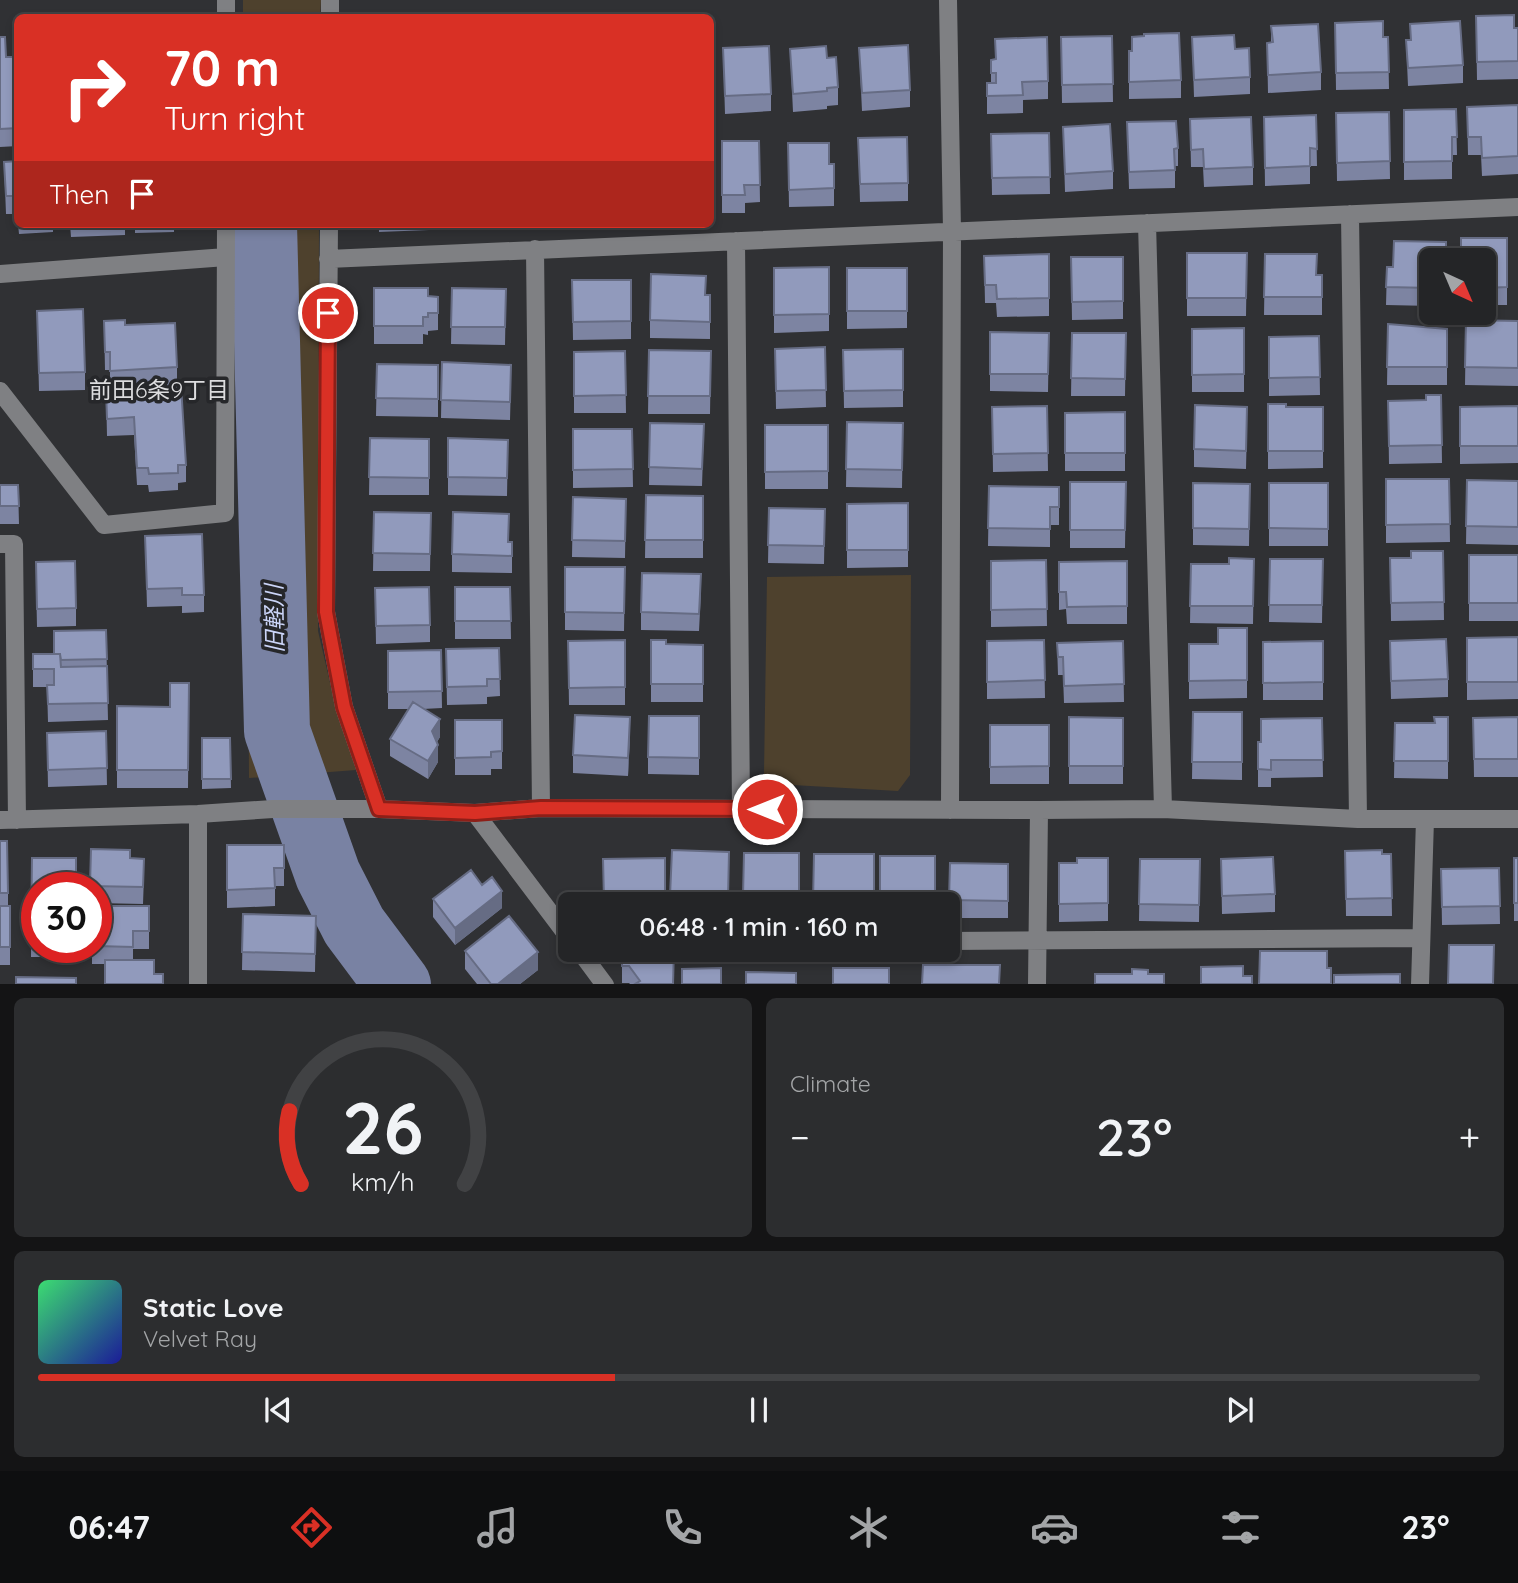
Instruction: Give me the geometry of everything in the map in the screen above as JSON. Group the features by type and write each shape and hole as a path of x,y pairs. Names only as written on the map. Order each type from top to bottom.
{"street":[{"path":"948,0 952,231 950,810"},
{"path":"328,259 1518,207"},
{"path":"1350,214 1358,819"},
{"path":"1147,223 1163,808"},
{"path":"0,391 104,525 225,513 226,228"},
{"path":"329,228 326,612 344,707 379,809"},
{"path":"736,241 741,809"},
{"path":"536,250 541,808"},
{"path":"0,274 226,257"},
{"path":"0,544 14,544 9,820 273,809 475,813 541,808 1163,808 1358,819 1518,819"},
{"path":"1037,984 1039,810"},
{"path":"475,813 558,923"},
{"path":"198,814 198,984"},
{"path":"1420,984 1425,819"},
{"path":"960,941 1421,938"},
{"path":"588,962 605,984"}],"shaded area":[{"path":"243,0 321,0 320,14 243,14"},
{"path":"245,228 319,228 318,631 334,700 356,770 249,778"},
{"path":"911,575 910,775 898,791 775,784 764,774 767,577"}],"building":[{"path":"1514,15 1514,28 1518,28 1518,61 1477,62 1476,16"},
{"path":"1383,21 1383,37 1388,37 1389,72 1336,73 1335,23"},
{"path":"1460,21 1463,65 1408,68 1406,40 1411,40 1410,24"},
{"path":"1318,24 1321,72 1268,75 1267,43 1273,42 1271,26"},
{"path":"1179,33 1181,80 1129,82 1132,37"},
{"path":"1234,35 1235,49 1249,48 1250,77 1194,80 1192,37"},
{"path":"1112,36 1113,84 1062,85 1061,37"},
{"path":"0,37 5,37 6,57 14,57 14,128 0,129"},
{"path":"1047,37 1048,81 1022,82 1023,95 987,96 987,83 996,83 996,73 991,73 991,60 996,59 995,39"},
{"path":"908,45 910,90 862,93 859,48"},
{"path":"769,46 771,94 725,96 723,48"},
{"path":"826,46 827,58 836,57 838,87 827,88 827,91 793,94 790,49"},
{"path":"1518,105 1518,156 1482,158 1481,137 1468,137 1467,107"},
{"path":"1456,109 1457,137 1452,137 1452,161 1404,162 1404,110"},
{"path":"1389,112 1390,161 1337,163 1336,113"},
{"path":"1316,115 1317,149 1310,148 1310,166 1265,168 1264,117"},
{"path":"1251,117 1253,167 1204,169 1203,149 1191,150 1190,119"},
{"path":"1176,121 1178,148 1174,149 1175,170 1129,172 1127,122"},
{"path":"1110,124 1113,171 1065,174 1063,127"},
{"path":"1049,133 1050,177 992,178 991,134"},
{"path":"907,137 908,183 860,184 858,138"},
{"path":"722,141 759,141 760,185 744,185 745,195 722,195"},
{"path":"788,143 829,143 829,164 834,164 834,188 789,190"},
{"path":"14,161 14,196 6,196 4,162"},
{"path":"1461,238 1507,238 1507,287 1496,287 1496,248 1461,248"},
{"path":"1394,241 1446,242 1446,248 1419,248 1419,288 1386,287 1387,267 1393,267"},
{"path":"1187,253 1247,253 1246,298 1187,298"},
{"path":"1049,254 1049,298 997,299 996,285 985,285 984,256"},
{"path":"1265,254 1317,254 1316,275 1322,275 1322,297 1264,297"},
{"path":"1071,257 1123,257 1123,301 1072,302"},
{"path":"829,267 829,314 774,315 774,268"},
{"path":"847,268 907,268 907,311 847,311"},
{"path":"651,274 706,276 705,295 710,295 710,322 650,320"},
{"path":"572,280 631,280 631,321 573,322"},
{"path":"374,288 428,288 428,296 438,297 438,313 428,313 428,317 423,317 423,326 374,326"},
{"path":"452,288 506,289 505,327 451,327"},
{"path":"83,309 85,372 39,373 37,311"},
{"path":"125,320 125,325 175,323 177,367 110,371 110,352 105,352 104,321"},
{"path":"1496,321 1518,321 1518,368 1465,367 1466,326 1496,326"},
{"path":"1388,324 1447,329 1447,367 1387,367"},
{"path":"1244,328 1244,374 1192,375 1192,329"},
{"path":"990,332 1049,333 1048,374 990,374"},
{"path":"1072,333 1126,333 1125,379 1071,378"},
{"path":"1319,336 1320,377 1269,378 1269,337"},
{"path":"825,347 826,390 776,391 775,349"},
{"path":"903,349 903,390 844,391 843,350"},
{"path":"649,350 711,351 710,396 648,396"},
{"path":"625,351 626,395 574,396 574,352"},
{"path":"442,362 511,365 510,402 441,400"},
{"path":"377,364 438,365 438,399 376,398"},
{"path":"181,385 186,465 178,465 178,473 149,474 148,468 137,468 134,417 107,419 106,390"},
{"path":"1426,395 1441,395 1442,445 1389,446 1388,401 1426,400"},
{"path":"1268,404 1323,407 1323,451 1268,451"},
{"path":"1195,405 1247,407 1246,451 1194,449"},
{"path":"1047,406 1048,453 993,454 992,407"},
{"path":"1518,406 1518,446 1460,446 1460,407"},
{"path":"1125,412 1125,453 1065,453 1065,413"},
{"path":"847,422 903,423 902,470 846,469"},
{"path":"650,423 704,424 702,469 649,467"},
{"path":"765,425 828,425 828,471 765,472"},
{"path":"573,429 632,429 633,469 573,470"},
{"path":"370,438 429,439 429,478 369,477"},
{"path":"448,438 508,440 507,478 448,477"},
{"path":"1386,479 1449,479 1450,524 1386,525"},
{"path":"1467,480 1518,481 1518,527 1466,526"},
{"path":"1070,482 1126,482 1125,530 1070,530"},
{"path":"1193,483 1250,484 1249,529 1193,528"},
{"path":"1269,483 1328,483 1328,529 1269,528"},
{"path":"0,485 18,485 19,506 0,506"},
{"path":"989,486 1059,487 1059,507 1050,507 1050,529 988,528"},
{"path":"646,495 703,496 703,540 645,540"},
{"path":"573,497 626,499 625,541 572,540"},
{"path":"908,503 908,550 847,550 847,504"},
{"path":"769,508 825,509 824,546 768,545"},
{"path":"374,512 431,513 430,554 373,553"},
{"path":"453,512 509,514 508,542 512,542 512,556 452,554"},
{"path":"202,534 204,595 182,595 182,588 147,589 145,536"},
{"path":"1411,551 1443,551 1444,602 1391,603 1390,558 1411,558"},
{"path":"1469,555 1518,555 1518,603 1469,603"},
{"path":"1229,558 1254,559 1253,606 1190,606 1191,564 1229,564"},
{"path":"1270,559 1323,559 1322,605 1269,605"},
{"path":"1046,560 1047,609 991,610 991,561"},
{"path":"75,561 76,608 37,609 36,562"},
{"path":"1127,561 1127,606 1067,607 1066,592 1059,592 1059,562"},
{"path":"565,567 625,567 624,613 565,612"},
{"path":"642,573 701,574 699,614 641,612"},
{"path":"429,587 430,625 376,626 375,588"},
{"path":"455,587 510,587 511,621 455,621"},
{"path":"1218,628 1247,628 1247,680 1189,681 1189,644 1218,644"},
{"path":"106,630 107,659 61,660 60,654 54,654 54,631"},
{"path":"1518,637 1518,682 1467,682 1467,638"},
{"path":"1446,639 1448,679 1391,681 1390,641"},
{"path":"625,640 625,687 569,688 568,641"},
{"path":"651,640 666,640 666,644 703,645 703,684 651,684"},
{"path":"1044,640 1045,680 987,682 987,641"},
{"path":"1123,641 1124,684 1064,686 1063,657 1058,657 1057,643"},
{"path":"1323,641 1323,682 1263,683 1263,642"},
{"path":"499,648 500,679 487,679 487,686 447,687 446,649"},
{"path":"441,650 442,691 388,692 388,651"},
{"path":"33,654 60,654 61,667 107,666 108,703 48,704 47,685 54,685 54,669 33,669"},
{"path":"170,683 189,683 188,770 117,770 117,706 170,707"},
{"path":"413,702 440,719 432,731 438,745 428,761 390,739"},
{"path":"1193,712 1242,712 1242,762 1192,762"},
{"path":"575,715 630,717 628,758 573,755"},
{"path":"649,716 699,716 699,758 648,757"},
{"path":"1069,717 1123,718 1123,766 1069,766"},
{"path":"1434,717 1448,717 1448,761 1394,761 1395,723 1435,723"},
{"path":"1518,717 1518,759 1474,759 1473,718"},
{"path":"1322,718 1323,760 1271,760 1271,770 1258,769 1261,719"},
{"path":"455,720 502,720 502,751 491,752 491,757 455,758"},
{"path":"990,725 1049,725 1049,766 990,767"},
{"path":"106,731 107,768 48,770 47,733"},
{"path":"202,738 230,738 231,779 202,779"},
{"path":"0,841 7,841 8,893 0,893"},
{"path":"227,845 284,845 284,868 274,868 275,888 227,890"},
{"path":"91,849 130,850 130,858 144,859 143,887 112,886 112,872 90,872"},
{"path":"672,850 729,852 728,892 670,892"},
{"path":"1382,850 1382,854 1391,854 1392,898 1346,899 1345,851"},
{"path":"744,853 799,853 799,892 743,892"},
{"path":"814,854 874,854 874,892 813,892"},
{"path":"880,856 935,856 935,892 880,892"},
{"path":"1273,857 1275,894 1222,896 1221,859"},
{"path":"32,858 76,858 76,872 32,872"},
{"path":"665,858 665,892 604,892 603,859"},
{"path":"1077,858 1108,858 1108,903 1059,904 1059,863 1077,863"},
{"path":"1514,858 1518,858 1518,903 1514,903"},
{"path":"1140,859 1200,859 1199,905 1139,904"},
{"path":"950,863 1008,864 1008,901 960,900 960,892 949,892"},
{"path":"1499,868 1500,906 1442,907 1441,869"},
{"path":"471,870 482,885 492,877 502,891 455,928 433,899"},
{"path":"0,906 10,906 10,947 0,947"},
{"path":"112,906 149,906 149,931 133,931 133,947 112,946"},
{"path":"243,914 316,916 315,954 242,952"},
{"path":"509,916 538,952 498,984 491,984 465,951"},
{"path":"1449,945 1494,945 1493,984 1448,984"},
{"path":"1260,951 1327,951 1331,984 1259,984"},
{"path":"112,960 154,960 154,974 163,974 163,984 105,984 105,963 112,963"},
{"path":"622,962 674,962 673,984 635,984 640,981 629,966 622,966"},
{"path":"923,965 1000,965 999,984 922,984"},
{"path":"1243,966 1243,976 1252,976 1252,984 1201,984 1201,967"},
{"path":"721,968 721,984 682,984 682,969"},
{"path":"833,968 889,968 889,984 833,984"},
{"path":"1132,969 1148,970 1148,974 1164,974 1164,984 1095,984 1095,974 1132,974"},
{"path":"746,972 796,973 796,984 746,984"},
{"path":"1400,974 1400,984 1334,984 1334,975"},
{"path":"16,977 76,978 76,984 16,984"}],"waterway":[{"name":"旧軽川","path":"264,228 277,731 328,875 354,926 397,984"}],"district":[{"name":"前田6条9丁目","path":"159,389"}],"route":[{"path":"328,313 326,612 344,707 379,809 475,813 541,808 767,809"}]}
